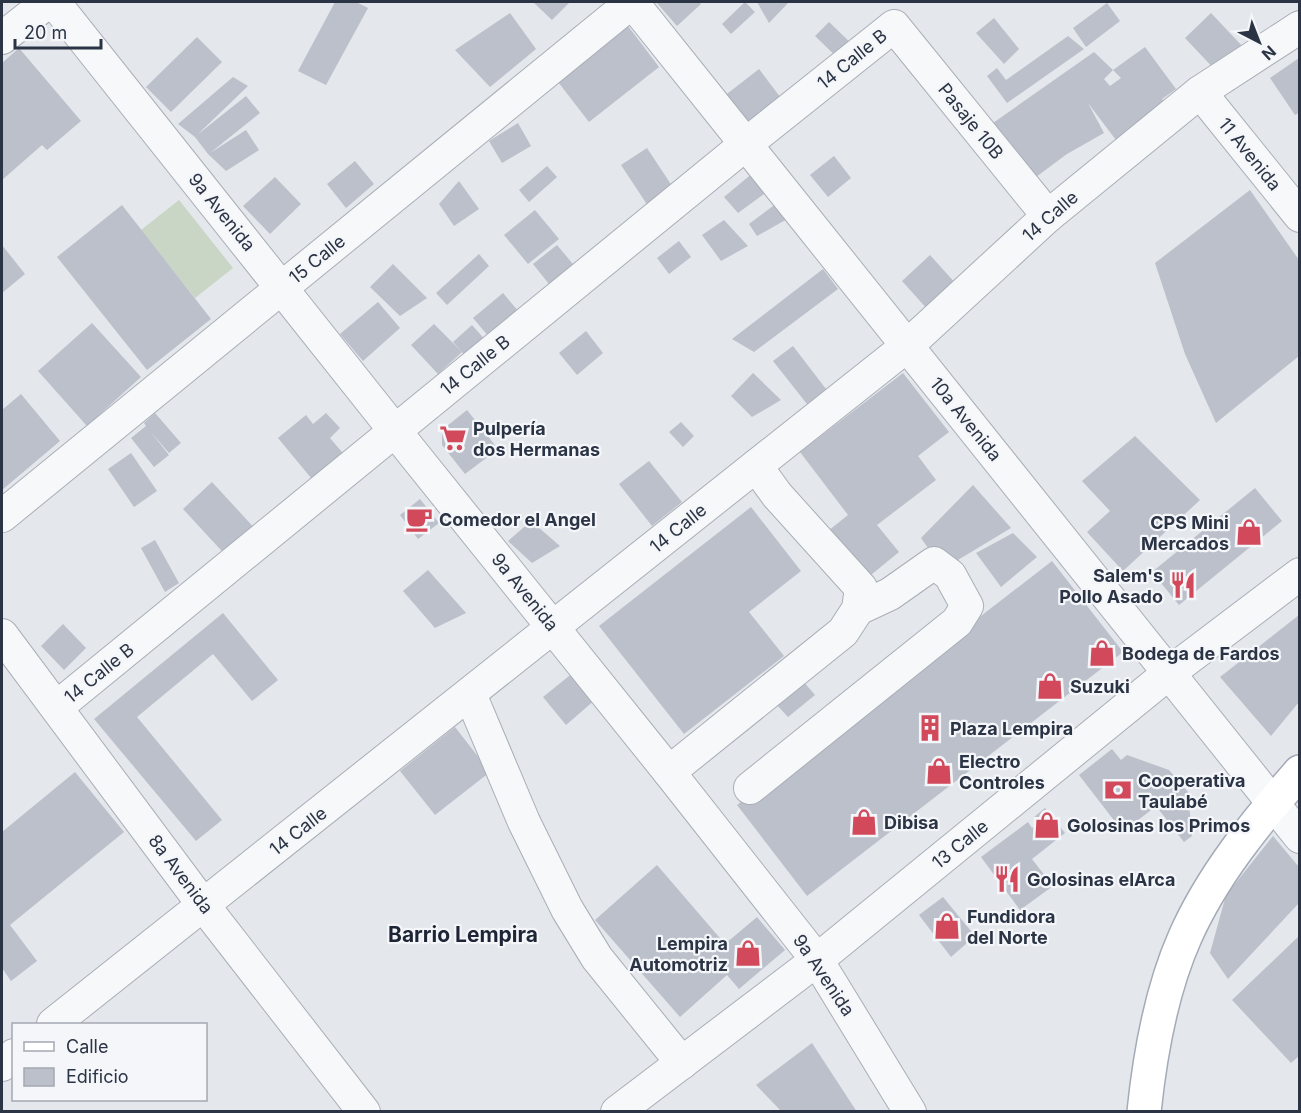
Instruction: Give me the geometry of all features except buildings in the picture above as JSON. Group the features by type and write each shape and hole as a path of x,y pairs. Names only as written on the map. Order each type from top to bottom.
{"main road":[{"path":"1144,1112 1150,1056 1164,999 1185,938 1222,869 1272,803 1299,772"}],"street":[{"path":"2,38 48,2"},
{"name":"9a Avenida","path":"54,2 669,771 817,960 910,1112"},
{"name":"15 Calle","path":"2,516 632,2"},
{"name":"10a Avenida","path":"632,2 1299,837"},
{"name":"14 Calle B","path":"57,707 746,144 894,26"},
{"name":"Pasaje 10B","path":"894,26 1048,216"},
{"name":"14 Calle","path":"54,1023 907,346 1048,216 1200,92 1299,27"},
{"name":"11 Avenida","path":"1200,92 1299,216"},
{"path":"669,771 843,632 858,609 861,588 777,495 756,466"},
{"path":"750,788 957,622 967,606 951,575 934,563 890,594 858,609"},
{"name":"13 Calle","path":"617,1112 817,960 1168,673 1294,589"},
{"name":"8a Avenida","path":"2,635 204,906 364,1112"},
{"path":"470,694 524,822 567,909 597,958 682,1063"}],"green space":[{"path":"179,200 233,268 195,298 141,230"}],"place":[{"name":"Pulpería dos Hermanas","path":"453,438"},
{"name":"Comedor el Angel","path":"419,519"},
{"name":"CPS Mini Mercados","path":"1249,532"},
{"name":"Salem's Pollo Asado","path":"1183,585"},
{"name":"Bodega de Fardos","path":"1102,653"},
{"name":"Suzuki","path":"1050,686"},
{"name":"Plaza Lempira","path":"930,728"},
{"name":"Electro Controles","path":"939,771"},
{"name":"Cooperativa Taulabé","path":"1118,790"},
{"name":"Dibisa","path":"864,822"},
{"name":"Golosinas los Primos","path":"1047,825"},
{"name":"Golosinas elArca","path":"1007,879"},
{"name":"Fundidora del Norte","path":"947,926"},
{"name":"Lempira Automotriz","path":"748,953"}],"district":[{"name":"Barrio Lempira","path":"463,934"}]}
